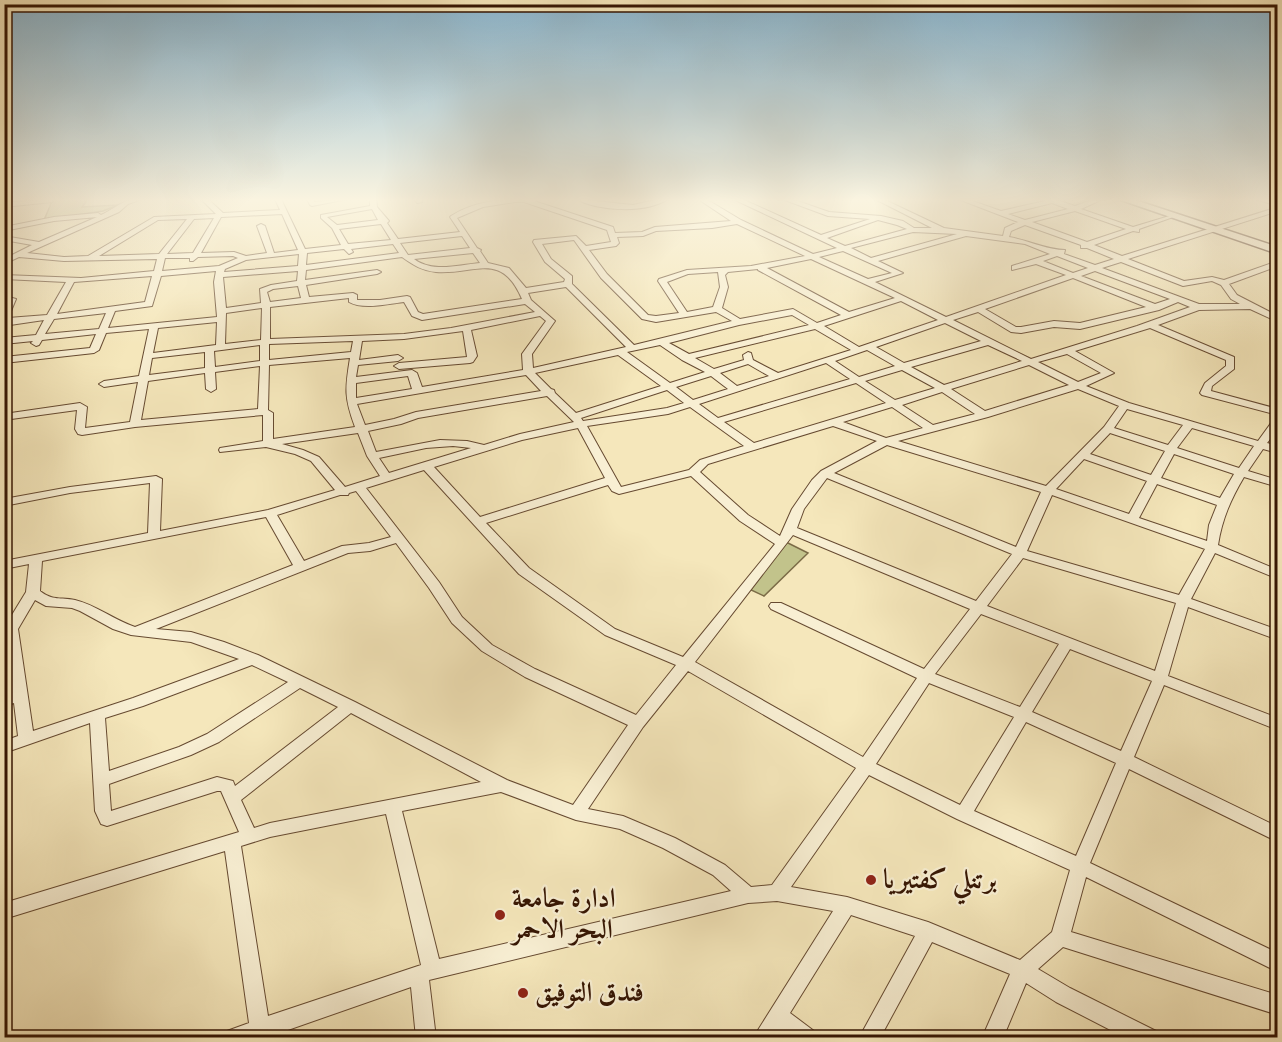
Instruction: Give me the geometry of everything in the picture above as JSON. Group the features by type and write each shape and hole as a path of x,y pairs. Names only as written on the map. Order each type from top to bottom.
{"street":[{"path":"5,262 33,248"},
{"path":"90,258 107,248"},
{"path":"12,299 4,319 10,322 148,304 155,273 162,255 168,248"},
{"path":"184,272 199,248"},
{"path":"268,248 271,255"},
{"path":"300,248 303,253 301,282 306,300"},
{"path":"220,272 245,258 343,248"},
{"path":"348,248 351,262"},
{"path":"402,248 406,256 419,266 436,270 485,265 504,268 522,291 526,301 543,313 551,324 526,354 528,372 577,420 616,489 624,491 693,472 704,462 1151,325 1198,307"},
{"path":"475,248 485,265"},
{"path":"540,248 548,260 569,278 568,284"},
{"path":"590,248 583,249 604,276 645,317 656,319 717,309 739,322"},
{"path":"795,248 1078,386 1125,405 1278,450"},
{"path":"685,315 662,281 683,273 761,267 813,258 849,248"},
{"path":"872,260 909,248"},
{"path":"1042,248 1098,267 1198,307 1251,306"},
{"path":"1015,268 1078,248"},
{"path":"1093,248 1183,284 1212,279 1224,283 1234,297 1278,320"},
{"path":"577,420 652,415 692,404 863,349 1156,248"},
{"path":"844,249 899,273 868,282"},
{"path":"4,277 71,280 155,273 301,268 477,250"},
{"path":"19,255 90,258 234,254 245,258"},
{"path":"1036,261 1156,308"},
{"path":"1224,283 1278,263"},
{"path":"761,267 848,315"},
{"path":"717,309 724,287 722,274 725,271"},
{"path":"211,389 211,370 222,315 219,292 220,272"},
{"path":"263,412 266,305 263,291 267,288 301,282 377,272"},
{"path":"351,276 346,280 353,295 353,302 407,299 415,314 422,317 526,301"},
{"path":"29,357 71,280"},
{"path":"522,291 568,284"},
{"path":"568,284 633,349"},
{"path":"4,341 154,326 266,305 353,295"},
{"path":"685,358 816,326 902,298"},
{"path":"979,309 1014,330 1021,330 1054,324 1080,326 1156,308 1177,300"},
{"path":"4,360 94,350 111,310"},
{"path":"351,402 528,372 633,349 739,322 793,312 863,349 904,366 984,415"},
{"path":"147,356 264,342 387,339 467,330 543,313"},
{"path":"1151,325 1231,359 1231,367 1208,385 1205,393 1278,412"},
{"path":"135,424 146,379 147,356 154,326"},
{"path":"351,381 400,366 470,360 472,356 467,330"},
{"path":"358,338 351,381 351,402 372,456 387,478"},
{"path":"387,339 400,366"},
{"path":"661,342 712,372 736,390"},
{"path":"717,421 857,378 987,342"},
{"path":"747,343 749,361"},
{"path":"576,813 638,723 782,543 798,509 825,473 886,441 984,415 1078,386 1109,373 1067,350"},
{"path":"620,352 752,447"},
{"path":"104,384 264,363 354,359 400,366 412,373 418,391"},
{"path":"827,360 932,429"},
{"path":"4,565 270,513 344,493 426,465 577,420 666,386 749,361 777,376"},
{"path":"224,450 363,429 398,422 416,415 550,392"},
{"path":"777,893 926,676 1020,553 1048,490 1108,429 1125,405"},
{"path":"4,417 80,406 82,407 80,429 82,432 135,424 263,412 268,413 268,444"},
{"path":"992,1038 1022,970 1060,937 1080,866 1160,678 1183,601 1212,547 1215,525 1223,503 1241,472 1278,421"},
{"path":"832,422 886,441 1048,490 1212,547 1278,575"},
{"path":"1132,519 1171,449 1190,424"},
{"path":"1108,429 1278,484"},
{"path":"372,456 426,444 459,443 482,448"},
{"path":"268,444 299,452 315,459 344,493"},
{"path":"1082,455 1223,503"},
{"path":"426,465 452,496 479,521 524,571 610,632 685,663 866,766 963,814 1080,866 1278,963"},
{"path":"693,472 744,518 782,543"},
{"path":"825,473 1020,553 1183,601 1278,635"},
{"path":"4,503 70,490 156,479 154,536"},
{"path":"479,521 611,480"},
{"path":"360,488 434,585 457,620 487,648 530,673 638,723"},
{"path":"270,513 300,566"},
{"path":"790,530 977,607 1278,724"},
{"path":"136,632 346,549 370,547 398,539"},
{"path":"26,739 12,699 11,628 33,592 36,560"},
{"path":"33,592 46,602 73,604 118,626 136,632 191,637 219,645 253,659 350,706 501,785 576,813 623,824 669,843 719,870 748,895"},
{"path":"776,606 926,676 1022,714 1125,760 1278,835"},
{"path":"963,814 1067,642"},
{"path":"4,747 150,698 253,659"},
{"path":"102,780 185,751 213,738 299,681"},
{"path":"233,797 350,706"},
{"path":"97,715 103,811 107,819 217,784 227,786 233,797 241,838 260,1028"},
{"path":"4,911 241,838 501,785"},
{"path":"392,806 426,972 426,1038"},
{"path":"234,1038 426,972 748,895 777,893 848,905 928,931 1022,970 1063,995 1149,1038"},
{"path":"763,1038 848,905"},
{"path":"869,1038 928,931"},
{"path":"1060,937 1278,1005"},
{"path":"777,1016 807,1038"}],"green space":[{"path":"786,542 808,553 764,596 749,589"}],"place":[{"name":"برتنلي كفتيريا","path":"871,880"},
{"name":"ادارة جامعة البحر الاحمر","path":"500,915"},
{"name":"فندق التوفيق","path":"523,993"}]}
